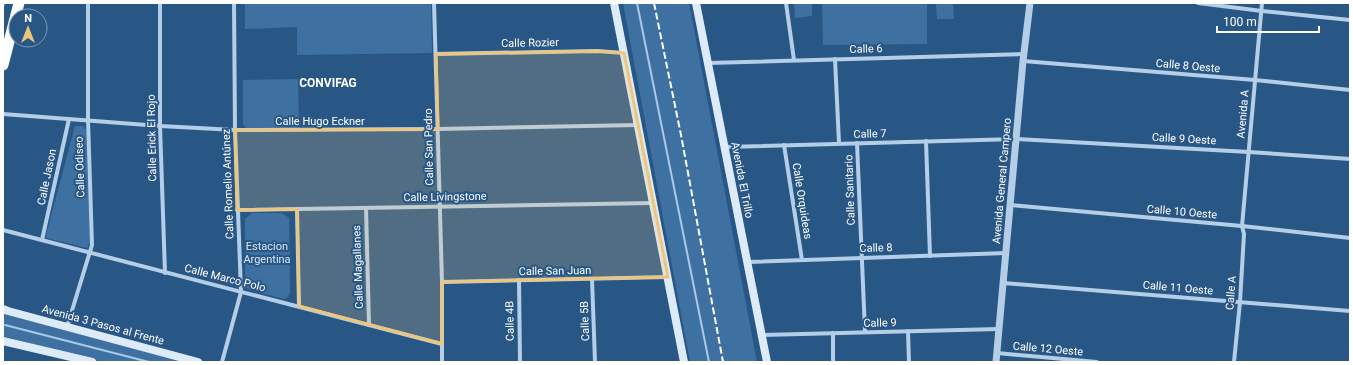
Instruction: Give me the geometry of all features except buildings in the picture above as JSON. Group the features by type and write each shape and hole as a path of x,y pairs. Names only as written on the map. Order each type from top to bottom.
{"highway":[{"path":"3,65 19,3"}],"main road":[{"path":"614,3 684,362"},
{"name":"Avenida El Trillo","path":"696,3 767,362"},
{"name":"Avenida 3 Pasos al Frente","path":"3,309 198,362"},
{"path":"3,341 73,360 92,362"}],"street":[{"name":"Calle Odiseo","path":"67,327 92,245 88,120 88,3"},
{"name":"Calle Erick El Rojo","path":"160,3 160,126 165,273"},
{"name":"Calle Romelio Antúnez","path":"222,362 241,292 235,130 234,3"},
{"name":"Calle San Pedro","path":"434,3 442,282 442,362"},
{"path":"786,3 794,60"},
{"name":"Avenida General Campero","path":"996,362 1030,3"},
{"path":"1198,3 1350,20"},
{"name":"Avenida A","path":"1242,226 1262,3"},
{"name":"Calle Rozier","path":"436,54 598,51 624,53"},
{"name":"Calle 6","path":"708,63 835,59 1024,58"},
{"name":"Calle 8 Oeste","path":"1024,58 1350,90"},
{"name":"Calle Sanitario","path":"835,59 839,143"},
{"name":"Calle Hugo Eckner","path":"3,114 235,130 438,129 638,125"},
{"name":"Calle Jason","path":"42,240 69,119"},
{"name":"Calle 7","path":"724,147 1017,138"},
{"name":"Calle 9 Oeste","path":"1017,138 1350,159"},
{"path":"926,141 930,256"},
{"name":"Calle Sanitario","path":"857,143 865,332"},
{"name":"Calle Orquideas","path":"784,145 802,260"},
{"name":"Calle Livingstone","path":"238,210 653,203"},
{"name":"Calle 10 Oeste","path":"1011,205 1242,226 1350,238"},
{"name":"Calle Magallanes","path":"366,208 369,325"},
{"path":"297,209 298,306"},
{"name":"Calle A","path":"1234,362 1240,302 1244,234 1242,226"},
{"name":"Calle Marco Polo","path":"3,230 442,344"},
{"name":"Calle 8","path":"747,262 1006,253"},
{"name":"Calle San Juan","path":"442,282 668,277"},
{"name":"Calle 5B","path":"592,279 595,362"},
{"name":"Calle 4B","path":"519,280 520,362"},
{"name":"Calle 11 Oeste","path":"1004,282 1350,311"},
{"name":"Calle 9","path":"762,335 999,329"},
{"path":"908,331 909,362"},
{"path":"833,333 833,362"},
{"name":"Calle 12 Oeste","path":"997,353 1097,362"}],"highlighted area":[{"path":"597,51 624,53 668,277 442,282 442,344 299,306 297,209 237,210 235,130 438,129 436,54"}],"green space":[{"path":"245,3 431,3 432,53 297,55 297,27 245,29"},
{"path":"623,3 689,3 757,362 690,362"},
{"path":"794,3 812,3 812,16 795,18"},
{"path":"822,3 927,3 927,44 823,45"},
{"path":"936,3 953,3 954,19 937,19"},
{"path":"298,79 299,130 247,129 243,124 243,80"},
{"path":"75,126 83,126 86,130 90,243 87,248 46,238"},
{"name":"Estacion Argentina","path":"252,213 282,213 289,218 290,293 288,297 284,299 253,291 248,289 245,285 245,219"},
{"path":"3,313 185,362 102,362 3,336"}],"waterway":[{"path":"3,7 4,3"},
{"path":"637,3 709,362"},
{"path":"5,325 149,362"}],"railway":[{"path":"654,3 681,135 723,362"}],"district":[{"name":"CONVIFAG","path":"328,83"}]}
